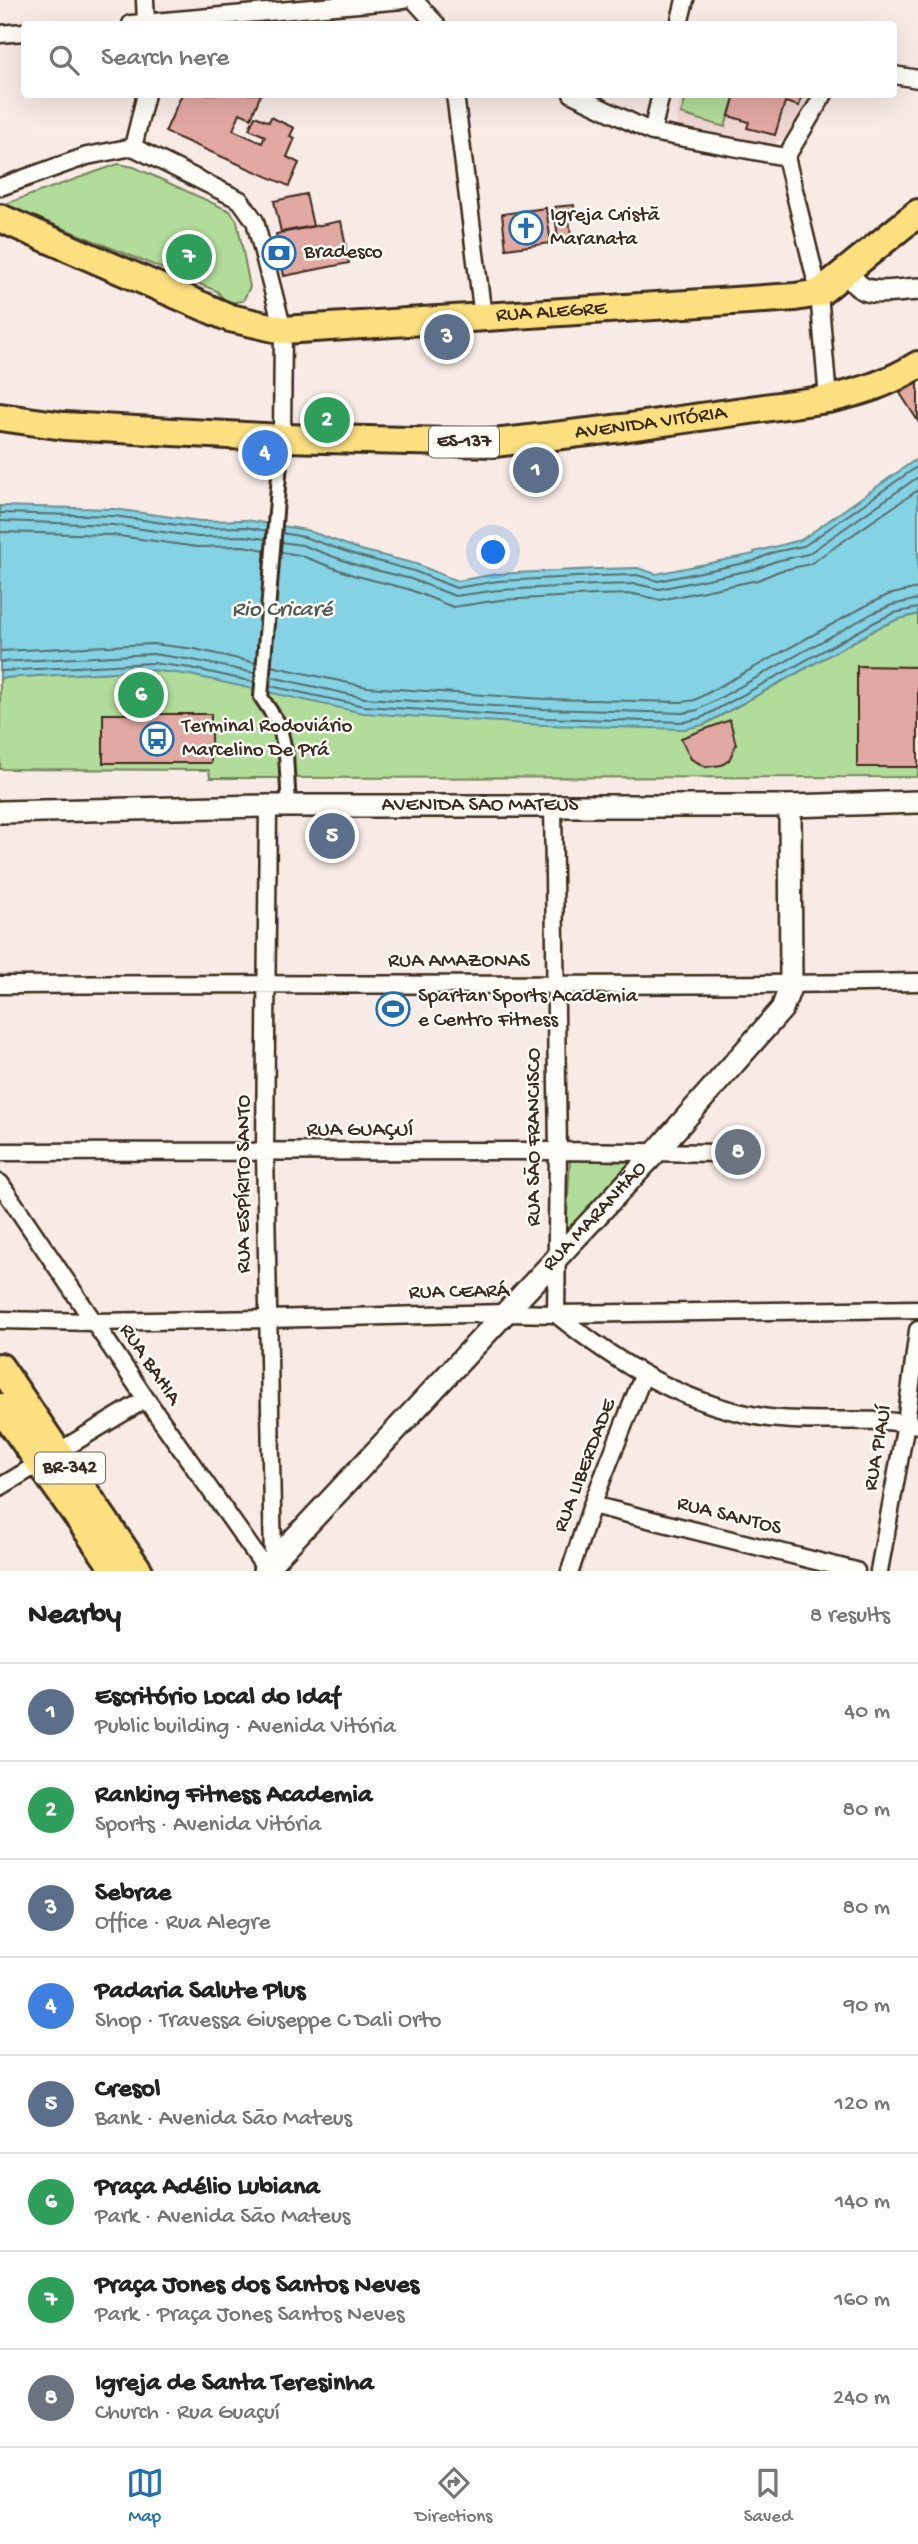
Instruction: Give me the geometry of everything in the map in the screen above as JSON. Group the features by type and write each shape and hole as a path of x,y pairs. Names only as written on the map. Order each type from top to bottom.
{"main road":[{"path":"819,293 918,213"},
{"name":"RUA ALEGRE","path":"0,218 230,318 283,330 795,297 819,293"},
{"name":"AVENIDA VITÓRIA","path":"0,417 64,426 282,438 494,443 828,399 883,384 918,365"},
{"name":"BR-342","path":"0,1367 116,1571"},
{"name":"BR-342","path":"0,1407 49,1456 139,1571"}],"street":[{"path":"142,21 145,0"},
{"path":"174,21 402,0"},
{"path":"414,0 433,21"},
{"path":"684,21 685,0"},
{"path":"0,34 21,32"},
{"path":"897,76 918,79"},
{"path":"133,147 145,98"},
{"path":"456,98 483,317"},
{"path":"580,98 652,132 786,158"},
{"path":"652,132 661,98"},
{"path":"822,98 786,158 819,293 828,399"},
{"path":"0,187 87,156 133,147 230,194 248,209 255,221 283,330 282,438 261,697 279,724 286,754 279,806"},
{"path":"850,269 857,286 866,291 918,289"},
{"name":"AVENIDA SÃO MATEUS","path":"0,812 279,806 790,806 918,802"},
{"name":"RUA ESPÍRITO SANTO","path":"268,1567 266,983 279,806"},
{"name":"RUA MARANHÃO","path":"268,1567 655,1153 782,1009 791,985 790,806"},
{"name":"RUA SÃO FRANCISCO","path":"553,807 558,1151 556,1314"},
{"name":"RUA AMAZONAS","path":"0,985 791,985 918,982"},
{"name":"RUA GUAÇUÍ","path":"0,1153 721,1153"},
{"name":"RUA BAHIA","path":"0,1182 146,1399 268,1567"},
{"name":"RUA CEARÁ","path":"0,1320 94,1322 506,1312 556,1314 918,1310"},
{"path":"556,1314 587,1340 643,1376 736,1412 771,1418 912,1424"},
{"name":"RUA PIAUÍ","path":"879,1571 912,1424 918,1331"},
{"name":"RUA LIBERDADE","path":"570,1571 592,1505 643,1376"},
{"path":"0,1487 146,1399"},
{"name":"RUA SANTOS","path":"592,1505 856,1571"}],"shaded area":[{"path":"680,98 808,98 785,139 773,144 680,129 676,121"}],"green space":[{"path":"686,98 734,98 725,127 681,114"},
{"path":"118,164 134,167 230,211 237,221 250,287 243,301 227,303 217,291 53,224 43,226 4,209 2,205"},
{"path":"918,614 918,777 210,778 209,770 0,769 0,678 151,670 704,725 880,627"},
{"path":"570,1160 632,1162 566,1235"}],"water":[{"name":"Rio Cricaré","path":"918,458 918,614 880,627 703,725 685,729 543,725 363,713 190,675 151,670 0,678 0,506 114,509 200,521 246,520 306,530 361,550 416,564 457,581 497,574 596,569 638,568 656,574 754,554 801,540"}],"building":[{"path":"180,98 259,98 251,118 240,113 233,130 262,143 265,136 249,129 255,116 269,122 271,117 294,128 290,136 295,138 287,157 299,163 289,186 165,132"},
{"path":"734,98 801,98 799,106 785,102 775,135 747,128 749,122 729,116"},
{"path":"306,194 313,226 281,232 274,201"},
{"path":"574,205 575,216 569,217 571,237 558,239 554,207"},
{"name":"Igreja Cristã Maranata","path":"546,208 551,243 506,249 502,214"},
{"path":"341,221 349,263 284,276 276,234"},
{"path":"918,382 918,421 900,393"},
{"path":"857,666 918,667 918,767 857,767"},
{"name":"Terminal Rodoviário Marcelino De Prá","path":"103,714 211,714 211,763 103,763"},
{"path":"730,720 736,745 729,760 722,765 706,767 691,759 681,738"}],"place":[{"name":"Igreja Cristã Maranata","path":"526,228"},
{"name":"Bradesco","path":"279,253"},
{"name":"Praça Jones dos Santos Neves","path":"189,257"},
{"name":"Sebrae","path":"447,337"},
{"name":"Ranking Fitness Academia","path":"327,420"},
{"name":"Padaria Salute Plus","path":"265,453"},
{"name":"Escritório Local do Idaf","path":"536,470"},
{"name":"Praça Adélio Lubiana","path":"141,695"},
{"name":"Terminal Rodoviário Marcelino De Prá","path":"157,739"},
{"name":"Cresol","path":"332,836"},
{"name":"Spartan Sports Academia e Centro Fitness","path":"393,1009"},
{"name":"Igreja de Santa Teresinha","path":"738,1152"}]}
